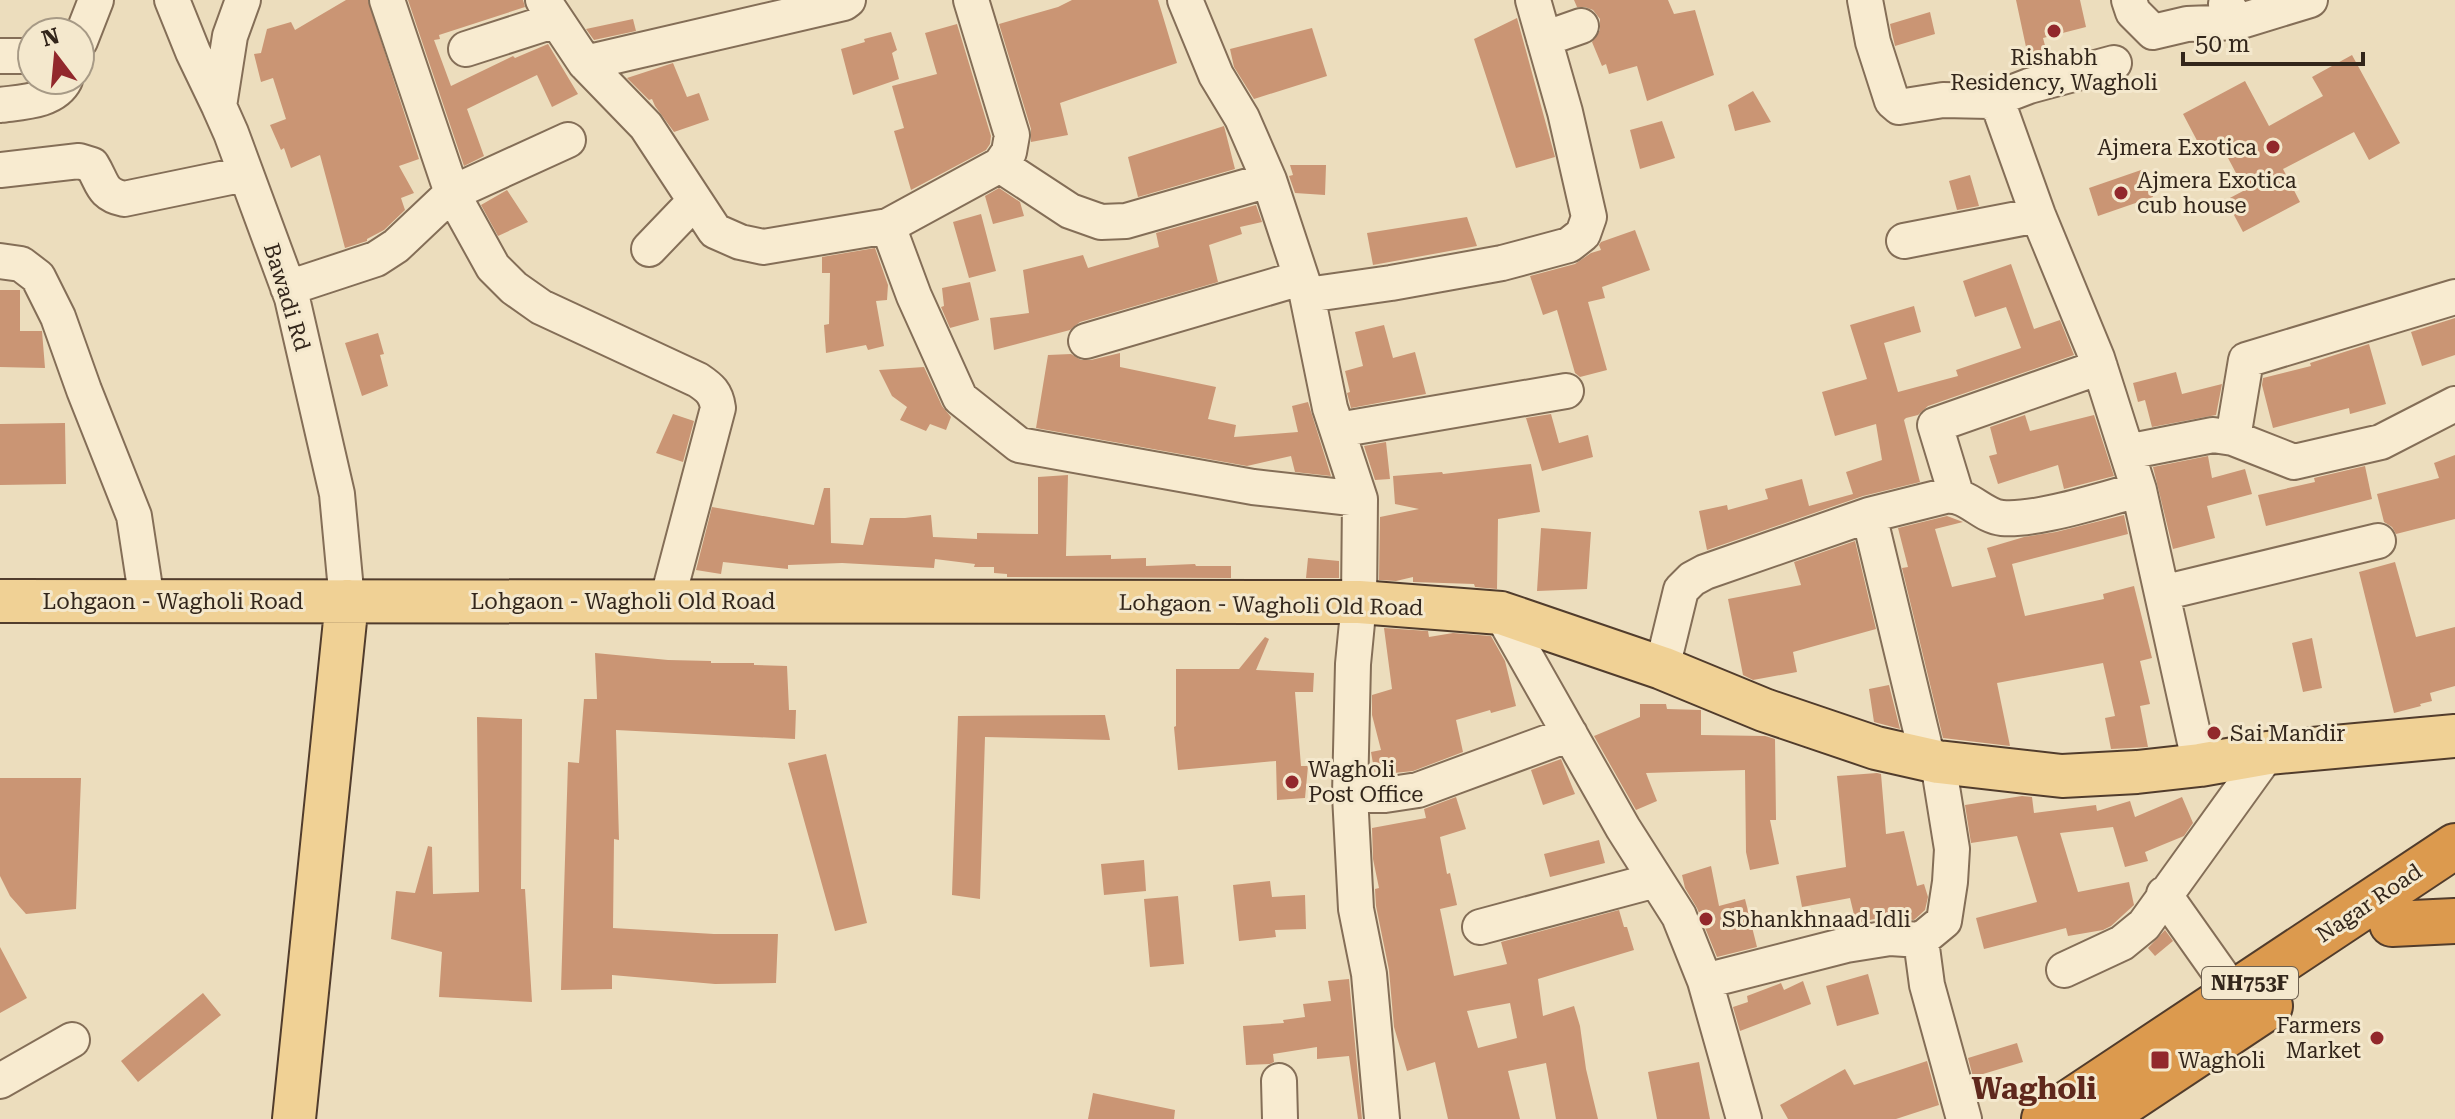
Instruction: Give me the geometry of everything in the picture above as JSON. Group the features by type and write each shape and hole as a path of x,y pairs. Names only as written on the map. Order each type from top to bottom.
{"highway":[{"name":"Nagar Road","path":"2100,1119 2144,1106 2392,924 2451,864"},
{"name":"Nagar Road","path":"2044,1119 2234,993 2451,864"},
{"path":"2392,924 2455,921"}],"main road":[{"name":"Lohgaon - Wagholi Road","path":"0,601 347,601"},
{"name":"Lohgaon - Wagholi Old Road","path":"347,601 1359,602 1501,613 1662,668 1764,710 1876,748 1933,761 2062,776 2137,772 2268,753 2455,736"},
{"path":"294,1119 347,601"}],"street":[{"path":"172,0 219,106"},
{"name":"Bawadi Rd","path":"243,0 230,36 219,106 288,288 337,494 347,601"},
{"path":"387,0 452,193 493,267 514,288 541,307 698,380 711,388 717,398 718,408 667,601"},
{"path":"585,63 848,0"},
{"path":"466,49 549,10 585,63 646,126 715,231 740,242 763,247 888,226 1000,165 1009,152 1012,135 971,0"},
{"path":"1185,0 1216,75 1242,118 1269,180 1304,286 1330,408 1360,499 1359,602 1353,664 1350,795 1356,909 1369,974 1382,1119"},
{"path":"1086,341 1304,286 1502,263 1569,245 1583,234 1589,217 1565,112 1533,0"},
{"path":"1865,0 1873,42 1892,101 1899,107 1943,100 1990,101 2029,86 2114,63"},
{"path":"2129,0 2133,12 2153,32 2231,11 2310,0"},
{"path":"1544,39 1581,26"},
{"path":"0,105 46,96"},
{"path":"1990,101 2000,109 2038,215 2100,367 2127,452 2139,490 2200,765"},
{"path":"288,288 376,259 396,246 452,193 568,140"},
{"path":"0,170 79,161 92,165 111,196 124,199 245,174"},
{"path":"1000,165 1070,211 1101,222 1126,221 1269,180"},
{"path":"649,249 695,201"},
{"path":"1904,241 2038,215"},
{"path":"888,226 914,296 960,398 1019,445 1253,487 1360,499"},
{"path":"0,261 21,264 38,277 58,317 134,516 147,601"},
{"path":"2233,438 2246,360 2455,297"},
{"path":"2100,367 1935,425 1956,494 1997,518 2014,519 2139,490"},
{"path":"1338,430 1566,391"},
{"path":"2127,452 2213,435 2233,438 2294,462 2381,442 2455,404"},
{"path":"1662,668 1681,590 1692,579 1869,515 1956,494"},
{"path":"1705,981 1846,945 1890,938 1921,940 1944,921 1952,849 1933,761 1869,515"},
{"path":"2162,593 2378,541"},
{"path":"1501,613 1623,828 1679,916 1705,981 1744,1119"},
{"path":"1536,676 1560,660 1566,635"},
{"path":"1350,795 1385,795 1418,790 1570,734"},
{"path":"2064,970 2122,943 2144,925 2268,753"},
{"path":"1480,927 1656,880"},
{"path":"2164,894 2234,993"},
{"path":"1921,940 1927,985 1964,1119"},
{"path":"0,1081 72,1040"},
{"path":"1279,1081 1280,1119"}],"building":[{"path":"346,0 368,0 419,159 399,166 414,193 401,198 405,210 367,241 345,248 320,155 291,168 284,148 281,150 270,125 286,119 273,78 261,82 254,54 261,53 267,29 291,22 295,30"},
{"path":"408,0 523,0 525,7 439,35 440,39 434,40 451,86 513,56 515,58 548,44 578,94 552,107 537,75 467,109 484,156 464,166"},
{"path":"1072,0 1158,0 1177,63 1060,103 1068,135 1031,142 1031,129 999,24"},
{"path":"1574,0 1668,0 1674,14 1695,10 1714,75 1647,101 1637,66 1609,74 1606,64 1602,66 1592,42 1600,30 1600,19 1593,10 1577,7"},
{"name":"Rishabh Residency, Wagholi","path":"2016,0 2080,0 2086,27 2043,38 2048,57 2029,61"},
{"path":"1930,12 1935,34 1895,46 1890,24"},
{"path":"1517,18 1555,157 1516,168 1474,39"},
{"path":"633,19 636,31 594,40 586,29"},
{"path":"957,24 991,136 990,144 986,150 911,190 894,131 904,128 892,86 937,74 925,33"},
{"path":"1312,28 1327,76 1254,99 1234,67 1230,49"},
{"path":"891,32 897,50 892,53 899,79 853,95 841,49"},
{"name":"Ajmera Exotica","path":"2352,55 2400,143 2369,160 2354,132 2283,169 2300,202 2243,232 2226,200 2245,190 2219,141 2202,150 2183,114 2245,81 2269,126 2323,96 2312,77"},
{"path":"673,63 687,97 699,93 709,120 674,132 652,99 649,100 627,78"},
{"path":"1753,91 1771,122 1735,131 1728,105"},
{"path":"1662,121 1675,158 1640,169 1630,130"},
{"path":"1224,126 1235,169 1138,197 1128,157"},
{"path":"1290,165 1326,165 1325,195 1295,193 1289,176 1293,175"},
{"name":"Ajmera Exotica cub house","path":"2144,169 2153,197 2098,216 2089,188"},
{"path":"1970,175 1979,206 1957,210 1949,181"},
{"path":"999,188 1020,202 1024,216 993,224 985,196"},
{"path":"507,190 528,222 498,236 481,205"},
{"path":"1256,205 1262,222 1240,227 1242,234 1209,245 1218,282 1080,322 1070,330 994,350 990,318 1029,313 1023,270 1083,255 1088,268 1159,247 1156,233"},
{"path":"981,214 996,271 969,278 953,222"},
{"path":"1467,217 1477,246 1373,265 1367,233"},
{"path":"1635,230 1650,270 1602,287 1605,298 1588,302 1607,370 1580,377 1575,373 1557,310 1543,315 1530,276 1575,264 1601,250 1601,242"},
{"path":"875,248 888,285 887,300 876,301 884,346 868,350 866,345 826,353 824,325 829,324 830,273 822,273 822,257"},
{"path":"2011,264 2034,329 2060,320 2074,355 1928,406 1918,415 1906,418 1920,482 1863,496 1707,550 1699,511 1727,505 1728,510 1768,499 1765,489 1802,479 1809,506 1853,494 1846,472 1882,460 1876,424 1835,436 1822,392 1867,379 1850,325 1914,306 1921,332 1884,343 1898,392 1958,376 1956,370 2021,348 2006,307 1975,317 1963,281"},
{"path":"970,282 979,320 950,328 941,307 944,306 942,288"},
{"path":"0,290 20,290 20,331 42,331 45,368 0,367"},
{"path":"2455,318 2455,355 2422,366 2411,332"},
{"path":"1384,325 1393,358 1415,352 1426,394 1351,408 1345,371 1363,366 1355,332"},
{"path":"378,333 388,386 362,396 345,343"},
{"path":"2369,344 2386,404 2350,414 2349,408 2273,428 2263,378 2311,366 2310,363"},
{"path":"1120,353 1120,367 1216,387 1208,419 1236,425 1234,437 1298,432 1292,406 1308,402 1331,476 1295,472 1291,456 1247,466 1036,428 1048,355 1071,354 1081,360 1091,360"},
{"path":"924,367 942,406 951,417 946,430 930,424 926,431 900,420 907,407 892,396 879,370"},
{"path":"2176,372 2182,394 2222,384 2216,415 2152,427 2145,400 2138,402 2133,383"},
{"path":"673,414 694,421 683,462 656,453"},
{"path":"1551,414 1559,443 1588,435 1593,457 1542,471 1526,418"},
{"path":"2025,415 2030,431 2094,415 2114,476 2064,489 2058,465 1998,484 1989,456 1997,454 1990,427"},
{"path":"65,423 66,484 0,485 0,424"},
{"path":"1386,442 1390,479 1375,480 1364,446"},
{"path":"2455,455 2455,519 2396,534 2384,522 2377,494 2439,478 2434,463"},
{"path":"2208,456 2212,478 2245,469 2252,494 2207,506 2215,538 2173,549 2153,467"},
{"path":"1531,464 1540,512 1498,519 1497,589 1475,587 1474,584 1413,582 1413,577 1396,581 1379,580 1380,517 1419,509 1395,504 1393,476"},
{"path":"2365,466 2372,499 2266,526 2258,495"},
{"path":"1068,475 1066,556 1146,558 1146,566 1231,566 1231,578 1007,577 1007,574 994,573 994,567 974,567 975,564 935,559 934,568 842,563 788,565 788,569 723,562 721,574 696,570 712,507 814,525 824,488 830,488 831,543 863,545 870,518 931,515 933,537 977,539 977,533 1038,534 1038,477"},
{"path":"2124,515 2128,534 2012,564 2025,616 2104,599 2103,594 2134,586 2152,658 2140,661 2150,704 2140,706 2148,747 2111,749 2105,718 2115,716 2103,663 1997,683 2010,746 1943,738 1902,568 1908,567 1898,528 1947,516 1963,522 1935,529 1952,587 1996,577 1987,548"},
{"path":"1541,528 1591,532 1587,589 1537,591"},
{"path":"1855,541 1876,629 1793,652 1797,672 1753,680 1743,675 1728,599 1801,585 1794,562"},
{"path":"1308,558 1339,561 1339,578 1306,578"},
{"path":"2395,562 2416,637 2455,627 2455,686 2430,693 2432,701 2421,706 2394,713 2359,572"},
{"path":"1384,628 1428,631 1429,637 1453,633 1491,636 1505,661 1516,706 1456,720 1463,752 1413,771 1375,775 1371,752 1381,750 1372,715 1372,695 1392,689"},
{"path":"1265,637 1269,639 1256,670 1314,673 1313,692 1295,692 1301,766 1308,766 1305,798 1277,800 1276,761 1178,770 1174,727 1176,669 1239,669"},
{"path":"2312,638 2322,688 2303,692 2292,643"},
{"path":"595,653 787,666 789,710 796,710 795,739 616,730 619,840 614,839 613,928 778,934 776,983 715,984 612,975 612,989 561,990 568,762 579,763 584,699 597,699"},
{"path":"1889,685 1900,729 1874,722 1869,689"},
{"path":"1640,704 1666,704 1667,709 1701,710 1701,735 1765,736 1775,739 1776,820 1770,820 1779,864 1750,870 1746,852 1745,770 1646,773 1657,801 1636,810 1594,736 1640,717"},
{"path":"1105,715 1110,740 985,737 980,899 952,895 958,716"},
{"path":"477,717 522,719 521,889 525,889 532,1002 439,997 442,952 391,939 396,891 415,893 428,846 432,847 433,894 479,892"},
{"path":"826,754 867,923 835,931 788,763"},
{"path":"1561,759 1575,794 1543,805 1531,770"},
{"path":"1881,774 1886,834 1904,831 1917,886 1924,884 1928,897 1925,910 1914,920 1904,919 1902,913 1856,923 1850,898 1802,907 1796,876 1846,867 1837,776"},
{"path":"0,778 81,778 76,909 26,914 10,896 0,876"},
{"path":"1456,797 1466,829 1440,837 1457,905 1440,909 1454,976 1507,964 1501,942 1619,910 1634,950 1538,979 1543,1016 1574,1006 1598,1119 1556,1119 1546,1063 1508,1071 1520,1119 1448,1119 1435,1062 1407,1071 1394,1027 1389,970 1376,906 1375,889 1379,888 1373,859 1372,828 1426,818 1424,809","holes":["1510,1003 1517,1038 1478,1048 1467,1011"]},
{"path":"2032,797 2034,813 2096,805 2097,811 2130,801 2135,817 2182,797 2193,823 2184,836 2145,852 2148,861 2125,867 2113,827 2060,833 2078,892 2129,882 2134,905 2103,930 2068,936 2066,928 1984,949 1976,918 2037,902 2017,836 1971,843 1965,805"},
{"path":"1599,840 1605,863 1550,877 1544,854"},
{"path":"1144,860 1146,891 1104,895 1101,864"},
{"path":"1711,866 1719,906 1745,899 1757,947 1717,957 1682,875"},
{"path":"1270,881 1272,897 1305,895 1306,929 1275,930 1276,937 1239,941 1233,885"},
{"path":"1178,896 1184,964 1150,967 1144,899"},
{"path":"2165,930 2173,941 2155,956 2148,948"},
{"path":"0,947 27,998 0,1013"},
{"path":"1868,974 1879,1014 1837,1026 1826,986"},
{"path":"1349,979 1362,1119 1358,1119 1349,1056 1317,1059 1317,1047 1273,1054 1274,1062 1270,1064 1246,1065 1243,1026 1284,1023 1283,1020 1305,1017 1303,1004 1331,1001 1328,981"},
{"path":"1803,981 1811,1004 1740,1031 1733,1007 1748,1002 1747,996 1781,983 1784,990"},
{"path":"203,993 221,1015 138,1082 121,1061"},
{"path":"2017,1043 2023,1062 1973,1077 1968,1058"},
{"path":"1927,1061 1939,1105 1896,1119 1788,1119 1780,1105 1845,1069 1854,1085"},
{"path":"1699,1062 1710,1119 1657,1119 1648,1072"},
{"path":"1093,1093 1175,1110 1174,1119 1088,1119"}],"place":[{"name":"Rishabh Residency, Wagholi","path":"2054,31"},
{"name":"Ajmera Exotica","path":"2273,147"},
{"name":"Ajmera Exotica cub house","path":"2121,193"},
{"name":"Sai Mandir","path":"2214,733"},
{"name":"Wagholi Post Office","path":"1292,782"},
{"name":"Sbhankhnaad Idli","path":"1706,919"},
{"name":"Farmers Market","path":"2377,1038"},
{"name":"Wagholi","path":"2160,1060"}],"district":[{"name":"Wagholi","path":"2034,1088"}]}
